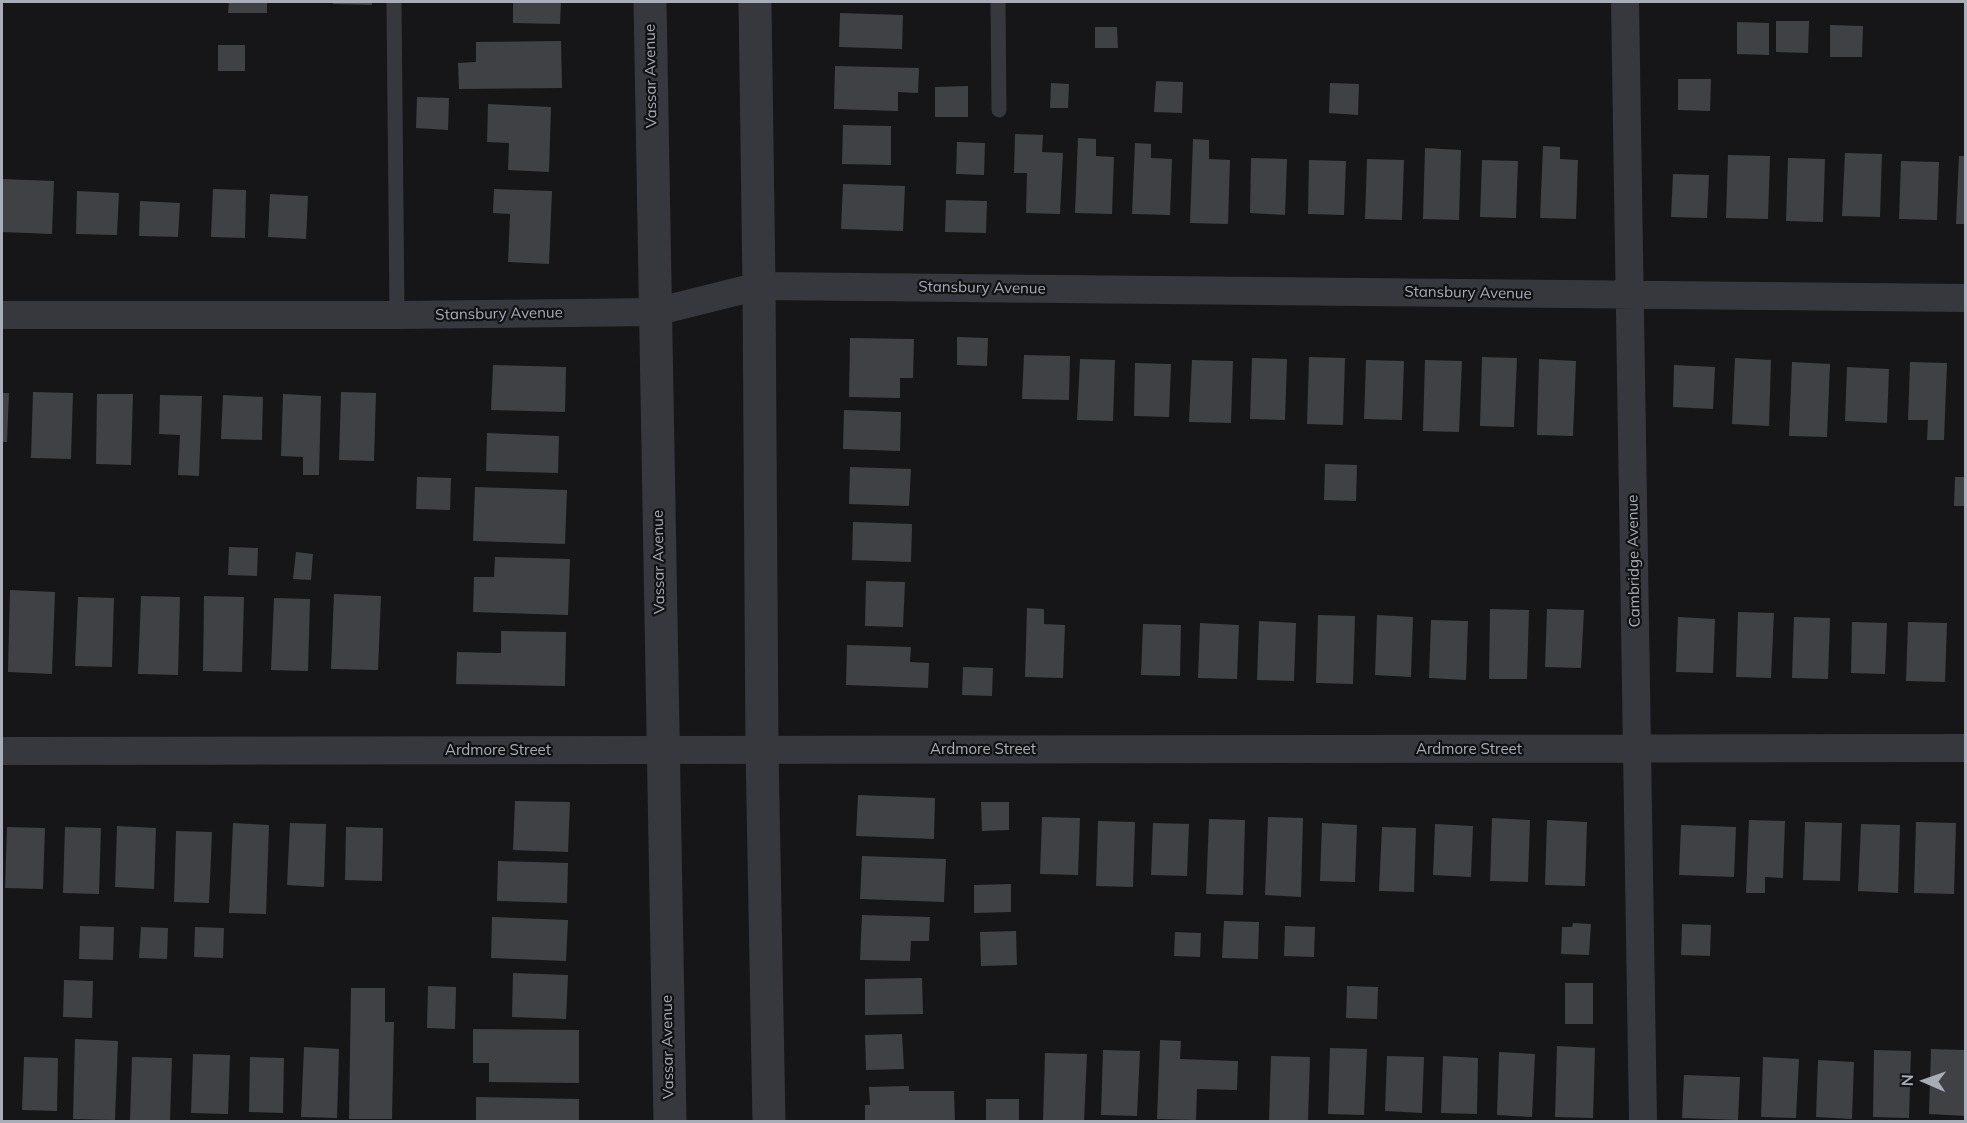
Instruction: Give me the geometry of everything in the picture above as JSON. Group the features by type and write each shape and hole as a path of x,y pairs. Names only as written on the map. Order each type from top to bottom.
{"street":[{"name":"Vassar Avenue","path":"650,2 670,1122"},
{"path":"755,2 762,749 769,1122"},
{"name":"Cambridge Avenue","path":"1625,2 1643,1122"},
{"name":"Stansbury Avenue","path":"2,315 397,315 655,312 759,286 1965,298"},
{"name":"Ardmore Street","path":"2,751 1965,748"}],"lane":[{"path":"394,2 397,315"},
{"path":"998,2 999,110"}],"building":[{"path":"229,2 267,2 267,13 228,13"},
{"path":"333,2 372,2 372,5 333,4"},
{"path":"513,2 561,2 560,24 513,23"},
{"path":"840,13 903,15 902,49 839,47"},
{"path":"1776,21 1809,21 1808,53 1776,52"},
{"path":"1737,22 1769,23 1769,55 1737,54"},
{"path":"1830,25 1863,26 1862,57 1830,57"},
{"path":"1095,27 1117,27 1118,48 1095,48"},
{"path":"561,41 562,88 459,89 458,63 476,62 476,42"},
{"path":"218,45 245,45 245,71 218,71"},
{"path":"835,66 919,68 918,93 898,92 898,111 834,109"},
{"path":"1678,79 1711,79 1710,111 1678,110"},
{"path":"1156,81 1183,82 1182,113 1154,112"},
{"path":"1051,83 1069,84 1068,108 1050,108"},
{"path":"1330,83 1359,84 1358,115 1329,113"},
{"path":"968,86 968,117 935,117 935,87"},
{"path":"417,97 449,98 448,130 416,128"},
{"path":"488,104 551,107 549,172 508,170 509,143 487,142"},
{"path":"843,125 891,126 891,165 842,164"},
{"path":"1015,134 1043,135 1042,152 1063,153 1060,214 1026,213 1027,173 1014,173"},
{"path":"1078,138 1096,139 1096,156 1114,157 1112,214 1075,213"},
{"path":"1193,139 1209,140 1209,159 1230,160 1228,224 1190,223"},
{"path":"957,142 985,143 984,175 956,174"},
{"path":"1135,143 1151,144 1151,158 1172,159 1170,215 1132,214"},
{"path":"1543,146 1560,147 1560,159 1578,160 1576,219 1540,218"},
{"path":"1425,148 1461,150 1459,220 1423,219"},
{"path":"1845,153 1882,154 1880,217 1842,216"},
{"path":"1728,155 1770,156 1768,219 1726,218"},
{"path":"1959,156 1966,156 1966,224 1956,224"},
{"path":"1251,158 1287,159 1285,215 1250,213"},
{"path":"1788,158 1825,159 1823,222 1786,221"},
{"path":"1367,159 1404,160 1402,220 1365,219"},
{"path":"1309,160 1346,161 1344,215 1308,214"},
{"path":"1482,160 1518,161 1516,218 1480,217"},
{"path":"1901,161 1939,162 1937,220 1899,219"},
{"path":"1673,174 1709,175 1707,218 1671,217"},
{"path":"2,179 54,181 52,234 2,232"},
{"path":"843,184 905,186 903,231 841,229"},
{"path":"213,189 246,190 245,238 211,237"},
{"path":"494,189 552,191 549,264 508,262 510,214 493,213"},
{"path":"77,191 119,193 117,235 76,234"},
{"path":"270,194 308,196 306,239 268,237"},
{"path":"946,200 987,201 986,233 945,232"},
{"path":"140,201 180,203 178,237 139,236"},
{"path":"957,337 988,338 987,366 957,365"},
{"path":"850,338 914,339 913,378 900,378 900,398 849,397"},
{"path":"1024,355 1070,356 1069,400 1022,399"},
{"path":"1309,357 1345,358 1343,425 1307,424"},
{"path":"1482,357 1517,358 1514,427 1480,426"},
{"path":"1252,358 1287,359 1285,420 1250,419"},
{"path":"1735,358 1771,360 1769,426 1732,424"},
{"path":"1080,359 1115,360 1113,421 1077,420"},
{"path":"1539,359 1576,361 1573,436 1537,435"},
{"path":"1192,360 1233,361 1231,423 1189,422"},
{"path":"1366,360 1404,361 1402,420 1364,419"},
{"path":"1425,360 1462,361 1459,432 1423,431"},
{"path":"1792,362 1830,364 1827,437 1789,436"},
{"path":"1910,362 1947,363 1944,440 1927,440 1928,420 1908,420"},
{"path":"1135,363 1171,364 1169,417 1134,416"},
{"path":"493,365 566,367 565,412 491,410"},
{"path":"1674,365 1715,367 1713,409 1673,407"},
{"path":"1847,367 1889,369 1887,423 1845,421"},
{"path":"33,392 73,393 71,459 31,458"},
{"path":"341,392 376,393 374,461 339,460"},
{"path":"2,393 9,393 7,442 2,442"},
{"path":"97,394 133,394 131,465 96,464"},
{"path":"283,394 321,396 319,475 303,475 303,457 281,456"},
{"path":"160,395 202,396 199,476 178,475 180,435 159,434"},
{"path":"223,395 263,397 262,440 221,439"},
{"path":"844,410 901,412 900,451 843,449"},
{"path":"487,433 559,436 558,473 486,471"},
{"path":"1325,464 1357,465 1356,501 1324,500"},
{"path":"850,467 911,469 909,506 849,504"},
{"path":"417,477 451,478 450,510 416,509"},
{"path":"1955,477 1966,477 1966,506 1954,506"},
{"path":"475,487 567,490 565,544 473,541"},
{"path":"853,522 912,524 911,562 852,560"},
{"path":"229,547 258,548 257,576 228,575"},
{"path":"296,552 313,554 311,580 293,579"},
{"path":"495,557 570,559 568,615 473,612 474,577 494,577"},
{"path":"866,581 905,582 903,627 865,626"},
{"path":"10,590 55,592 52,674 8,672"},
{"path":"334,594 381,596 378,670 331,669"},
{"path":"141,596 180,597 178,675 138,674"},
{"path":"204,596 244,597 242,672 203,671"},
{"path":"78,597 114,598 112,667 75,666"},
{"path":"274,598 310,599 308,671 271,670"},
{"path":"1027,608 1044,609 1044,624 1065,625 1063,678 1025,677"},
{"path":"1490,609 1529,610 1527,679 1489,679"},
{"path":"1547,609 1584,610 1581,668 1545,667"},
{"path":"1738,612 1774,613 1771,678 1736,677"},
{"path":"1318,615 1355,616 1353,684 1316,683"},
{"path":"1377,615 1413,617 1411,677 1375,675"},
{"path":"1678,617 1715,619 1713,673 1676,672"},
{"path":"1794,617 1830,618 1828,679 1792,678"},
{"path":"1431,620 1468,621 1466,680 1429,678"},
{"path":"1259,621 1296,623 1294,681 1257,680"},
{"path":"1852,622 1887,623 1885,674 1851,673"},
{"path":"1908,622 1947,623 1945,682 1906,681"},
{"path":"1200,623 1239,625 1237,679 1198,678"},
{"path":"1143,624 1181,625 1180,676 1141,675"},
{"path":"501,631 566,632 565,686 456,684 457,652 501,653"},
{"path":"847,645 911,647 910,662 929,663 928,688 846,685"},
{"path":"963,667 993,668 992,696 962,695"},
{"path":"858,795 935,798 934,839 856,836"},
{"path":"515,801 570,802 568,852 513,850"},
{"path":"981,802 1009,802 1009,830 982,831"},
{"path":"1042,817 1080,818 1078,875 1040,874"},
{"path":"1268,817 1303,818 1301,897 1265,895"},
{"path":"1492,818 1530,820 1528,882 1490,881"},
{"path":"1209,819 1245,820 1243,895 1206,894"},
{"path":"1547,820 1587,822 1585,886 1545,885"},
{"path":"1749,820 1785,821 1783,878 1765,877 1765,893 1746,893"},
{"path":"1098,821 1135,822 1133,887 1096,886"},
{"path":"1805,822 1842,823 1840,881 1803,880"},
{"path":"1916,822 1956,823 1954,894 1914,893"},
{"path":"233,823 269,825 266,914 229,913"},
{"path":"290,823 326,824 324,887 287,885"},
{"path":"1153,823 1189,824 1187,876 1151,875"},
{"path":"1322,823 1357,825 1355,882 1320,881"},
{"path":"1435,824 1473,826 1471,877 1433,875"},
{"path":"1861,824 1900,825 1898,893 1858,891"},
{"path":"1681,825 1736,827 1734,877 1679,875"},
{"path":"117,826 156,828 154,889 115,887"},
{"path":"7,827 45,828 43,889 5,888"},
{"path":"65,827 101,828 99,894 63,893"},
{"path":"346,827 383,828 382,881 345,880"},
{"path":"1382,827 1416,828 1414,892 1379,891"},
{"path":"176,831 212,832 209,903 174,902"},
{"path":"862,856 946,859 944,902 860,899"},
{"path":"498,861 568,863 567,903 497,901"},
{"path":"1011,884 1011,912 974,913 974,885"},
{"path":"862,915 930,917 929,941 911,941 910,961 860,960"},
{"path":"492,917 568,920 566,961 491,958"},
{"path":"1224,921 1259,922 1258,959 1222,958"},
{"path":"1573,923 1591,924 1589,955 1561,954 1562,927 1572,927"},
{"path":"1682,924 1711,925 1710,956 1681,955"},
{"path":"80,926 114,927 113,960 79,959"},
{"path":"1285,926 1315,927 1314,957 1284,956"},
{"path":"141,927 168,928 167,959 139,958"},
{"path":"195,927 224,928 223,958 194,957"},
{"path":"1016,931 1017,965 981,966 980,932"},
{"path":"1175,932 1201,933 1200,957 1174,956"},
{"path":"513,973 568,975 566,1019 512,1017"},
{"path":"922,978 923,1014 865,1015 865,979"},
{"path":"64,980 93,981 92,1018 63,1017"},
{"path":"1565,983 1593,983 1593,1024 1565,1024"},
{"path":"428,986 456,987 455,1029 427,1028"},
{"path":"1347,986 1378,987 1377,1019 1346,1018"},
{"path":"351,988 385,988 385,1022 394,1022 392,1119 349,1119"},
{"path":"473,1029 579,1030 579,1083 489,1082 489,1063 473,1063"},
{"path":"902,1034 904,1069 866,1070 865,1035"},
{"path":"75,1039 118,1041 115,1120 73,1119"},
{"path":"1160,1040 1181,1041 1180,1059 1238,1061 1237,1090 1197,1089 1196,1120 1157,1119"},
{"path":"1557,1046 1595,1048 1593,1118 1555,1117"},
{"path":"304,1047 339,1049 337,1118 301,1117"},
{"path":"1330,1048 1367,1049 1364,1115 1328,1114"},
{"path":"1931,1049 1966,1050 1966,1116 1929,1114"},
{"path":"1103,1050 1140,1051 1137,1116 1101,1115"},
{"path":"1874,1050 1911,1051 1909,1118 1873,1117"},
{"path":"1499,1052 1535,1054 1532,1117 1497,1115"},
{"path":"1045,1053 1087,1054 1084,1122 1043,1120"},
{"path":"193,1054 230,1055 228,1114 191,1113"},
{"path":"1271,1056 1310,1057 1308,1121 1269,1120"},
{"path":"1387,1056 1424,1057 1422,1113 1385,1111"},
{"path":"1443,1056 1478,1058 1477,1114 1441,1113"},
{"path":"24,1057 58,1058 57,1111 22,1110"},
{"path":"132,1057 172,1058 170,1121 130,1120"},
{"path":"250,1057 284,1058 283,1113 249,1112"},
{"path":"1763,1057 1799,1059 1796,1118 1761,1117"},
{"path":"1818,1060 1854,1062 1852,1119 1816,1117"},
{"path":"1684,1075 1740,1077 1738,1120 1682,1118"},
{"path":"909,1086 909,1091 954,1091 955,1122 865,1122 865,1105 870,1105 869,1087"},
{"path":"476,1097 579,1099 579,1122 476,1122"},
{"path":"986,1099 1019,1099 1019,1122 986,1122"}]}
